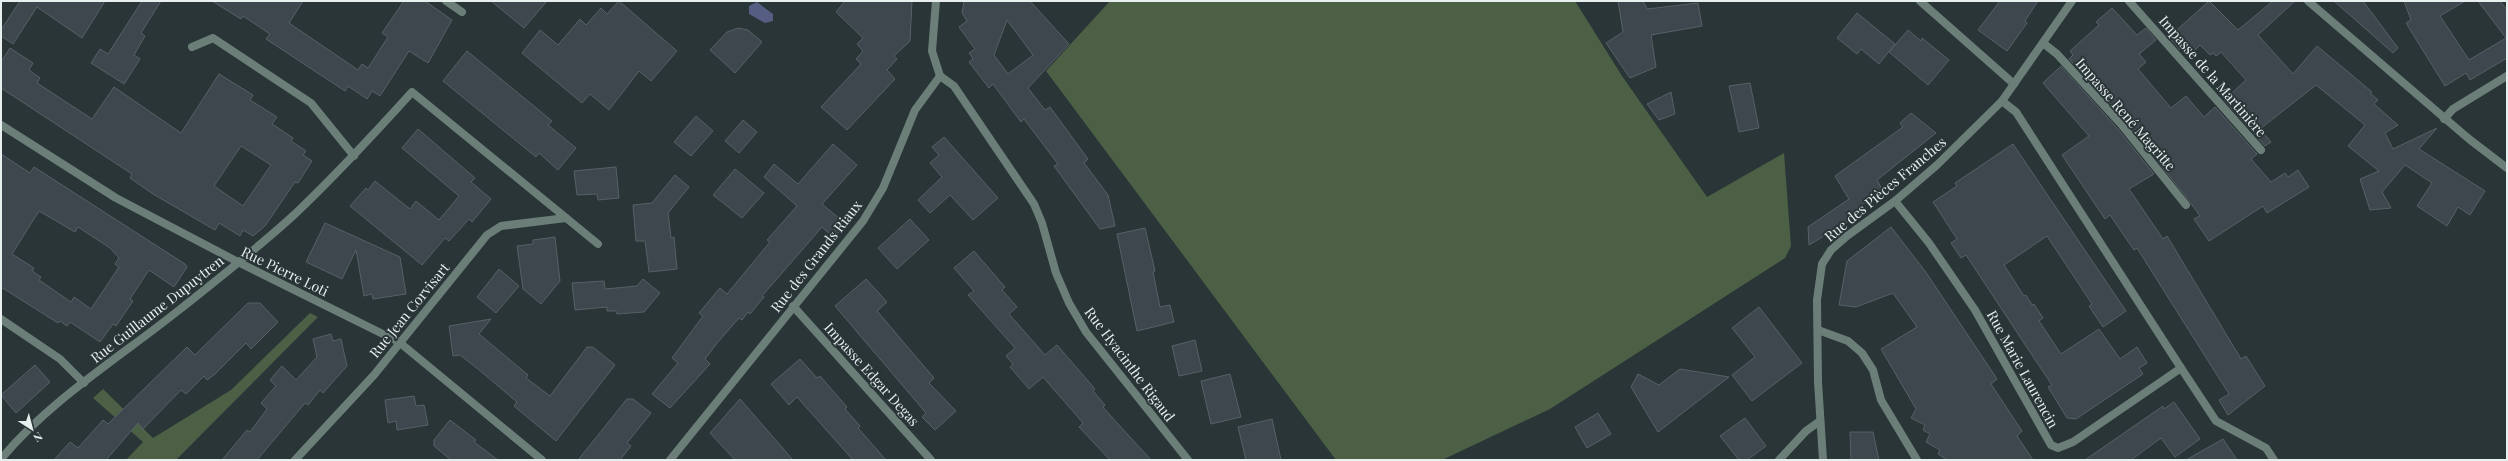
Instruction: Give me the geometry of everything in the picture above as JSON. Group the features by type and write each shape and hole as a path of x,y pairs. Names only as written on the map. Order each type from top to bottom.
{"street":[{"path":"446,1 462,12"},
{"path":"936,1 932,51 940,76"},
{"path":"1920,1 2014,84"},
{"name":"Rue des Pièces Franches","path":"1823,460 1820,420 1817,300 1822,264 1831,250 1847,236 1895,201 1937,165 2002,101 2072,1"},
{"name":"Impasse de la Martinière","path":"2129,1 2260,150"},
{"path":"2308,1 2444,119 2507,168"},
{"path":"192,47 213,38 311,103 354,156"},
{"name":"Impasse René Magritte","path":"2043,43 2057,54 2121,124 2186,205"},
{"name":"Rue des Grands Riaux","path":"670,460 863,221 883,188 915,110 940,76"},
{"name":"Rue Hyacinthe Rigaud","path":"940,76 954,86 1026,190 1042,223 1056,273 1069,303 1086,332 1188,460"},
{"path":"2444,119 2453,109 2507,76"},
{"name":"Rue Guillaume Dupuytren","path":"1,459 33,426 84,382 238,262 294,214 354,156 412,92 566,218"},
{"path":"2002,101 2016,112 2216,421 2266,448 2274,460"},
{"name":"Rue Pierre Loti","path":"1,125 116,198 238,262 399,342 542,460"},
{"name":"Rue Marie Laurencin","path":"1895,201 1930,243 1975,310 2051,445 2058,448 2073,442 2181,368"},
{"path":"566,218 598,244"},
{"name":"Rue Jean Corvisart","path":"295,460 374,374 493,230 500,226 566,218"},
{"name":"Impasse Edgar Degas","path":"793,306 931,460"},
{"path":"1,319 60,359 84,382"},
{"path":"1818,330 1848,341 1862,353 1873,370 1881,400 1918,460"},
{"path":"1779,460 1806,431 1820,420"}],"green space":[{"path":"1110,1 1575,1 1622,76 1707,197 1784,153 1791,246 1785,258 1550,409 1442,460 1336,460 1046,71"},
{"path":"310,313 318,317 176,460 126,460 143,442 93,398 103,389 153,438 231,390"}],"water":[{"path":"757,2 773,14 773,21 765,23 749,14 749,6"}],"building":[{"path":"20,1 105,1 82,38 37,7 13,44 1,36 1,30"},
{"path":"142,1 161,1 141,33 145,36 134,55 140,59 124,84 91,63 100,49 108,54"},
{"path":"212,1 303,1 289,23 358,70 362,64 368,68 388,37 382,33 404,1 425,1 452,20 428,63 409,51 380,96 372,91 367,99 348,86 345,91 266,39 270,34 243,16 241,19"},
{"path":"491,1 547,1 524,28"},
{"path":"619,1 677,51 651,81 639,71 609,110 590,94 582,103 522,53 540,30 558,45 580,19 586,25 601,8 607,14"},
{"path":"845,1 912,1 910,41 894,56 897,59 887,70 895,79 847,130 821,107 861,64 856,59 863,51 857,44 863,38 836,12"},
{"path":"964,1 1030,1 1069,44 1028,88 1045,110 1050,107 1088,159 1084,163 1108,195 1115,226 1100,229 1054,166 1058,164 1024,119 1021,122 993,84 989,88 969,62 973,59 969,53 975,49 959,27 967,21 962,13","holes":["1007,20 1033,55 1008,74 994,55"]},
{"path":"1618,1 1643,1 1647,9 1698,3 1702,26 1651,35 1656,67 1630,78 1606,43 1623,32"},
{"path":"2000,1 2038,1 2025,21 2027,23 2007,51 1978,30"},
{"path":"2209,1 2238,30 2273,1 2295,1 2258,35 2293,74 2317,46 2372,92 2370,93 2378,100 2374,104 2398,125 2385,133 2393,149 2437,128 2419,149 2485,191 2470,215 2458,207 2447,226 2417,206 2432,183 2405,165 2382,192 2391,208 2370,210 2360,179 2379,171 2348,146 2365,125 2316,85 2260,129 2271,142 2265,146 2224,100 2246,80 2221,52 2216,56 2213,53 2210,55 2200,45 2192,53 2186,45 2180,50 2169,37"},
{"path":"2334,1 2363,1 2398,48 2393,53"},
{"path":"2404,1 2465,1 2440,16 2469,60 2506,38 2478,1 2500,1 2507,10 2507,58 2470,80 2466,73 2445,86 2406,23 2411,20"},
{"path":"2112,8 2137,35 2146,28 2156,40 2139,54 2146,62 2138,69 2171,108 2186,96 2204,117 2215,107 2257,154 2251,159 2271,182 2285,173 2288,177 2298,170 2309,187 2267,213 2263,206 2209,241 2194,219 2200,216 2190,202 2125,120 2069,59 2073,55 2070,51 2099,25 2096,22"},
{"path":"1857,13 1895,44 1879,64 1861,49 1857,54 1837,38"},
{"path":"738,28 748,30 762,42 735,73 710,50 727,32"},
{"path":"1908,30 1921,41 1922,38 1949,60 1928,85 1889,52"},
{"path":"10,48 33,63 29,70 40,78 37,83 92,119 114,87 181,133 219,74 253,95 250,100 277,117 272,124 293,138 291,141 306,151 303,155 312,161 298,183 295,182 265,226 253,236 243,230 240,236 219,223 215,230 153,194 130,178 132,174 1,88 1,62","holes":["241,146 271,165 243,206 214,186"]},
{"path":"467,51 552,121 548,125 576,148 558,170 539,153 536,157 443,81"},
{"path":"2061,66 2117,128 2154,174 2129,189 2163,239 2167,236 2241,359 2246,356 2265,386 2228,415 2219,400 2229,394 2137,248 2134,250 2110,215 2105,219 2062,155 2089,136 2043,83"},
{"path":"1750,83 1759,128 1739,132 1729,86"},
{"path":"1671,92 1675,114 1659,120 1647,104"},
{"path":"1911,113 1936,133 1877,180 1883,191 1857,208 1859,215 1809,245 1808,227 1849,199 1835,176 1903,127 1900,123"},
{"path":"696,116 713,131 691,156 674,142"},
{"path":"743,120 757,132 739,153 725,141"},
{"path":"418,129 475,178 471,182 491,199 472,222 469,219 449,241 445,238 422,265 350,206 366,188 368,190 375,181 410,209 416,201 439,220 459,196 402,148"},
{"path":"944,137 998,198 973,220 950,195 930,213 918,200 942,177 930,163 939,155 932,147"},
{"path":"833,144 857,165 822,204 846,224 834,238 822,227 762,296 764,297 750,314 748,312 742,320 739,318 718,342 705,359 710,364 670,408 652,394 678,363 672,358 703,316 699,313 720,288 727,294 770,242 767,240 797,206 764,177 774,164 798,184"},
{"path":"2013,144 2126,311 2103,327 2089,306 2092,304 2047,236 2004,265 2024,296 2026,295 2032,305 2034,304 2043,318 2039,321 2061,354 2099,329 2120,359 2137,347 2147,363 2139,368 2143,374 2076,419 2067,418 2048,387 2052,385 1966,255 1961,258 1951,243 1957,239 1933,202 1957,186 1955,183"},
{"path":"1,154 30,173 34,167 185,264 187,267 174,287 149,270 130,299 133,301 116,326 113,324 100,342 70,322 67,326 60,321 58,323 1,287","holes":["39,211 75,232 78,227 110,248 119,258 115,264 119,267 91,309 74,297 71,302 39,280 41,277 32,271 34,268 12,254"]},
{"path":"616,167 619,198 598,200 597,194 577,195 574,171"},
{"path":"735,169 764,193 742,218 713,195"},
{"path":"675,175 689,187 668,213 671,238 674,237 677,269 649,272 645,241 636,241 633,205 652,203"},
{"path":"910,219 929,240 897,269 878,248"},
{"path":"325,223 400,257 406,294 373,299 372,294 364,296 356,250 342,279 306,262"},
{"path":"1891,227 1925,271 1997,379 1991,384 2022,431 2017,436 2033,460 1947,460 1938,454 1940,450 1926,442 1930,434 1923,430 1925,425 1911,418 1916,409 1881,349 1917,327 1893,293 1856,307 1839,305 1847,261"},
{"path":"1145,228 1155,271 1153,272 1160,307 1170,305 1174,322 1137,331 1117,234"},
{"path":"555,237 560,281 541,304 523,289 517,246 533,244 533,240"},
{"path":"974,251 1005,287 1002,290 1017,307 1009,314 1045,355 1057,345 1095,389 1093,391 1105,405 1103,407 1151,460 1110,460 1079,427 1083,423 1043,377 1029,389 1010,367 1013,364 1006,356 1015,348 968,295 974,291 954,268"},
{"path":"499,269 519,286 496,313 477,297"},
{"path":"643,279 660,293 644,312 617,314 616,311 607,311 607,307 575,310 572,283 604,281 605,289 637,286"},
{"path":"866,279 887,302 877,311 934,378 929,383 956,411 935,430 922,417 926,413 835,306"},
{"path":"248,303 260,303 278,322 251,349 246,343 207,380 204,376 186,394 181,390 143,429 138,423 106,460 54,460 70,442 78,448 103,420 108,424 187,347 195,355"},
{"path":"1759,307 1802,363 1752,401 1732,375 1755,357 1732,328"},
{"path":"491,319 479,334 528,375 526,378 550,396 587,347 593,347 615,365 556,441 514,406 517,402 478,369 460,355 453,356 449,326"},
{"path":"331,334 333,341 341,339 347,366 323,393 320,390 308,405 305,403 257,460 222,460 247,430 250,432 267,409 261,403 276,386 270,380 282,366 296,380 317,357 313,339"},
{"path":"1195,340 1202,371 1179,376 1172,346"},
{"path":"800,359 817,378 820,376 847,407 845,409 860,426 858,428 886,460 853,460 797,397 789,405 771,384"},
{"path":"35,365 50,382 16,413 1,395"},
{"path":"1680,369 1729,377 1658,432 1631,387 1638,374 1659,385"},
{"path":"1230,374 1241,417 1211,424 1201,381"},
{"path":"414,396 416,406 424,405 428,425 397,430 396,421 388,423 385,400"},
{"path":"627,399 633,399 651,413 627,443 631,446 620,460 578,460"},
{"path":"740,399 793,460 735,460 710,433"},
{"path":"2174,402 2200,439 2175,457 2161,438 2131,460 2085,460 2163,406 2164,409"},
{"path":"1598,413 1611,434 1587,448 1575,427"},
{"path":"1745,418 1766,446 1747,460 1739,460 1720,436"},
{"path":"1272,419 1281,460 1246,460 1238,427"},
{"path":"450,420 476,440 474,442 498,460 451,460 434,446 434,440"},
{"path":"1850,432 1873,432 1879,460 1851,460"},
{"path":"2223,439 2237,460 2186,460"}]}
